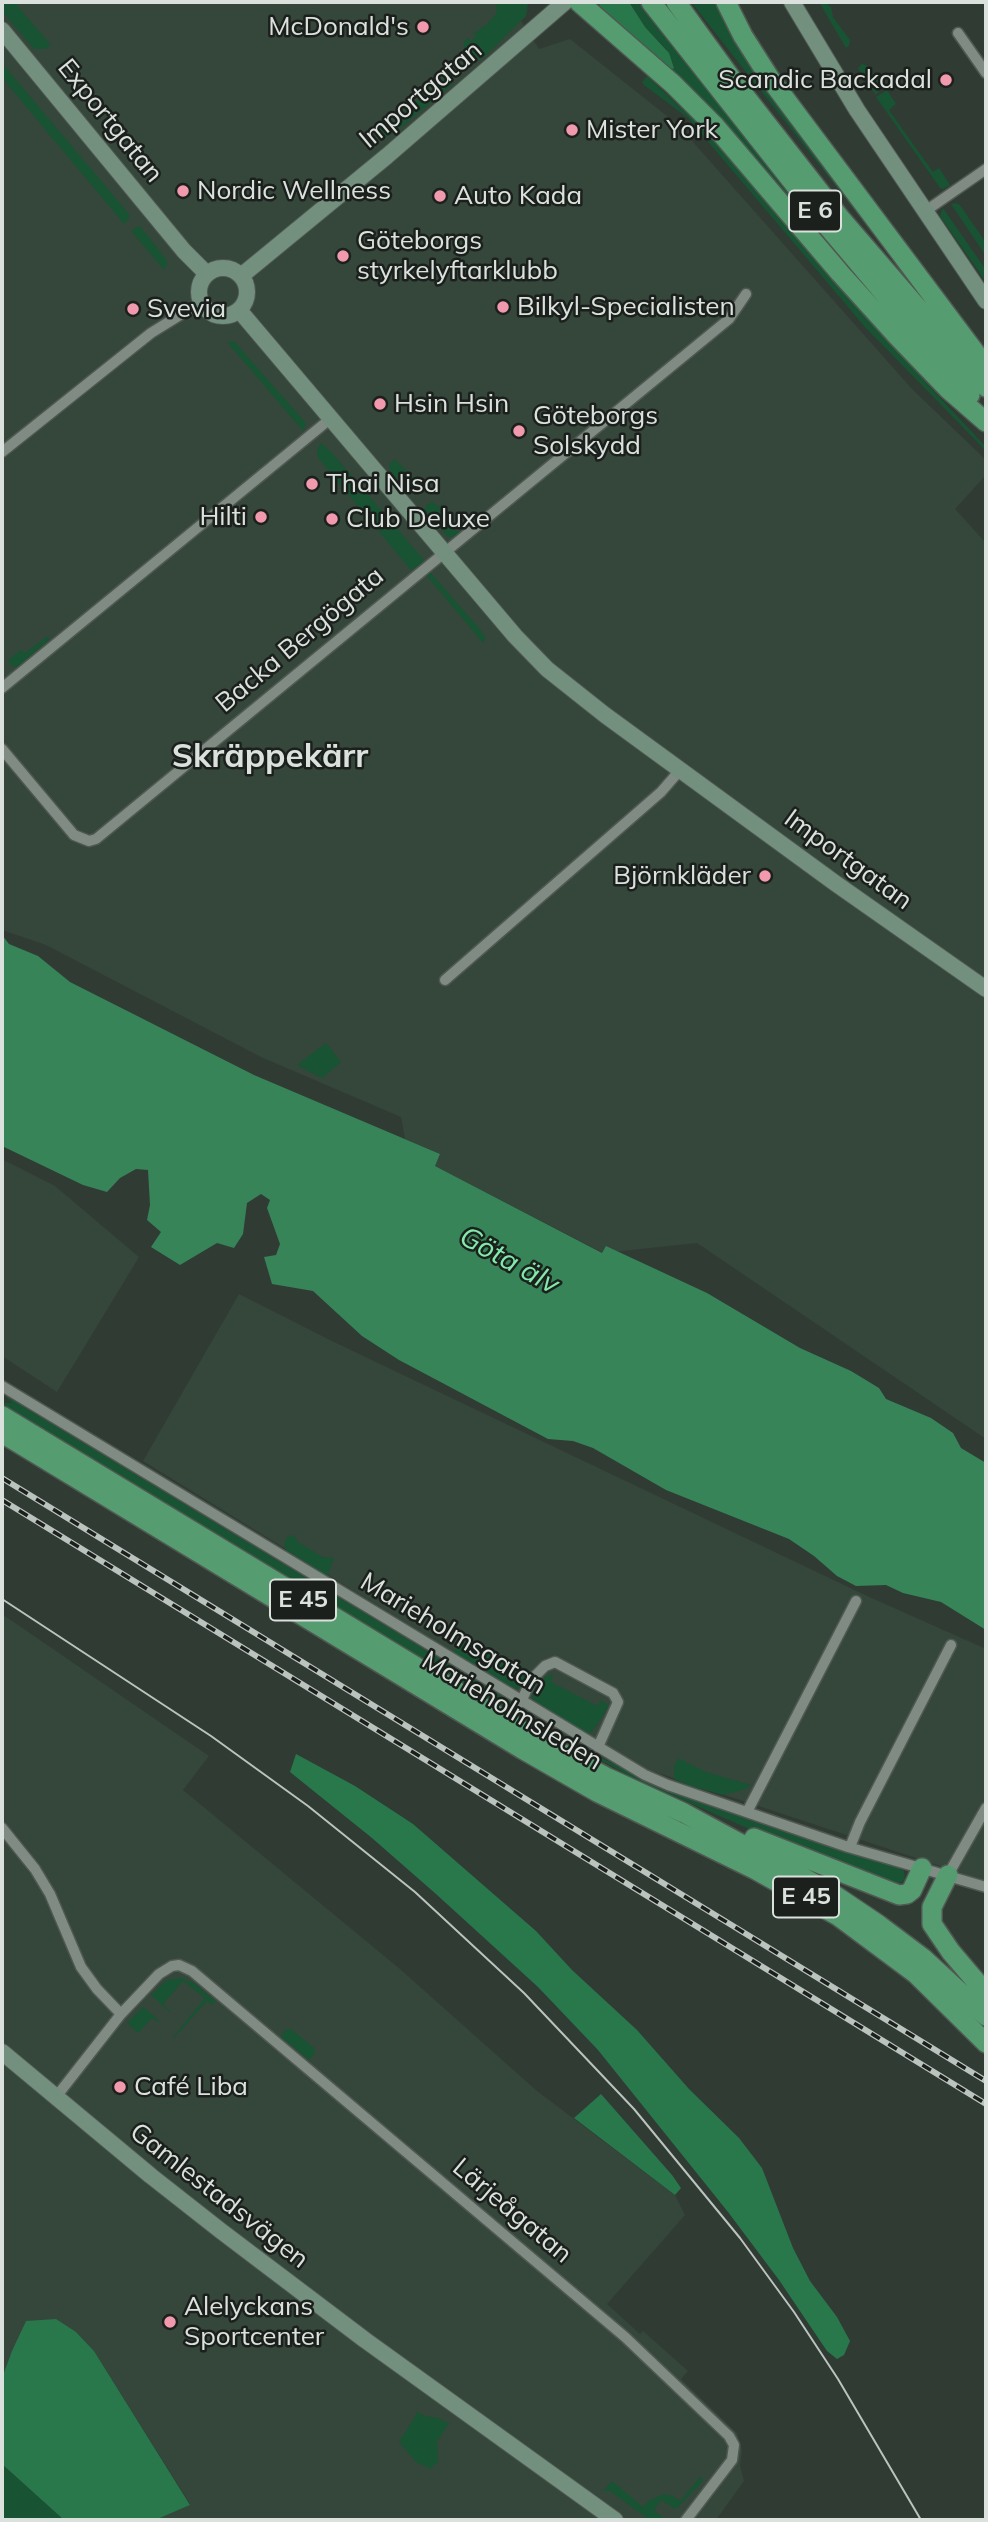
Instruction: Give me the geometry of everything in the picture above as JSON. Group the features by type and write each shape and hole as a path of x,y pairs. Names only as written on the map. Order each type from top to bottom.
{"highway":[{"path":"579,2 673,83 714,125 898,337 948,389 986,422"},
{"name":"E 6","path":"651,2 829,228 986,414"},
{"name":"E 6","path":"676,2 734,82 841,219 986,387"},
{"path":"726,2 771,80 986,367"},
{"name":"Marieholmsleden","path":"2,1416 579,1764 798,1872 847,1902 923,1958 986,2016"},
{"name":"Marieholmsleden","path":"2,1433 552,1767 805,1896 856,1929 916,1974 986,2043"},
{"path":"684,1814 816,1861 882,1891 899,1895 912,1890 922,1868"},
{"path":"948,1875 932,1907 932,1924 951,1952 986,1993"}],"street":[{"name":"Importgatan","path":"241,276 387,156 565,2"},
{"path":"792,2 832,71 986,301"},
{"name":"Exportgatan","path":"2,30 184,251 207,274"},
{"path":"958,33 986,74"},
{"path":"924,212 986,169"},
{"path":"224,268 232,269 241,276 247,293 239,310 218,316 208,311 201,302 199,287 207,274 224,268"},
{"path":"444,552 729,318 746,294"},
{"path":"2,452 151,333 201,302"},
{"name":"Importgatan","path":"239,310 514,636 547,669 605,715 986,989"},
{"path":"2,688 330,419"},
{"name":"Backa Bergögata","path":"2,749 74,835 89,841 96,839 444,552"},
{"path":"445,980 661,792 681,769"},
{"name":"Marieholmsgatan","path":"2,1386 521,1702 657,1780 850,1847 986,1887"},
{"path":"747,1812 856,1601"},
{"path":"850,1847 860,1822 951,1645"},
{"path":"521,1702 531,1680 545,1666 555,1662 614,1693 618,1702 598,1747"},
{"path":"948,1875 986,1808"},
{"path":"2,1828 40,1877 81,1967 121,2014 55,2097"},
{"name":"Lärjeågatan","path":"121,2014 159,1974 179,1965 192,1970 625,2337 723,2430 734,2445 732,2460 686,2520"},
{"name":"Gamlestadsvägen","path":"2,2052 151,2176 312,2300 615,2520"}],"shaded area":[{"path":"2,2 509,2 539,49 570,39 677,124 912,389 986,460 986,475 955,509 986,543 986,1439 697,1243 603,1253 435,1166 440,1154 405,1139 401,1117 261,1057 46,945 2,930"},
{"path":"2,2 14,2 51,45 45,49 34,49 2,11"},
{"path":"497,2 525,2 528,4 526,16 482,59 469,56 464,52 464,42 467,38 471,41 476,36 474,33 496,14"},
{"path":"599,2 629,2 645,27 669,53 674,68 668,71 600,7"},
{"path":"629,2 638,2 842,261 668,71 674,66 666,49 645,27"},
{"path":"691,2 718,2 884,246 883,246"},
{"path":"819,2 831,7 833,17 850,40 846,48"},
{"path":"2,63 128,213 130,218 124,224 8,85 2,76"},
{"path":"862,64 868,66 883,86 876,95 858,68"},
{"path":"451,72 454,83 393,134 385,137 378,134 378,126 390,123"},
{"path":"647,76 695,121 752,184 986,447 986,451 865,327 688,118 644,85 642,82"},
{"path":"887,90 896,104 889,110 933,172 939,168 950,185 940,188 876,97"},
{"path":"956,203 986,243 986,256 951,204"},
{"path":"943,208 986,270 986,282 940,216"},
{"path":"141,227 168,262 164,270 131,231"},
{"path":"234,341 304,421 306,425 303,431 227,342"},
{"path":"321,443 424,560 420,565 411,570 326,468 317,456"},
{"path":"395,459 418,483 408,492 389,469"},
{"path":"432,501 438,507 445,501 439,509 457,532 465,528 454,537 448,537 425,511 425,507"},
{"path":"430,572 479,628 486,638 483,643 426,575"},
{"path":"48,636 50,639 17,667 8,661 21,650 25,653"},
{"path":"326,1043 341,1062 322,1078 297,1065"},
{"path":"2,1159 55,1186 139,1257 57,1392 2,1356"},
{"path":"239,1294 865,1595 986,1649 986,1881 640,1767 143,1461"},
{"path":"4,1395 523,1709 543,1728 404,1649 2,1407 2,1403 12,1403"},
{"path":"294,1535 298,1542 322,1557 334,1558 328,1574 286,1550 284,1545 287,1537"},
{"path":"2,1614 209,1756 183,1790 400,1969 537,2091 675,2195 685,2215 607,2304 640,2334 643,2331 688,2371 681,2379 737,2433 742,2450 740,2466 744,2481 716,2520 155,2520 190,2504 94,2351 76,2332 26,2321 2,2378"},
{"path":"470,1639 528,1670 521,1687 513,1690 452,1653"},
{"path":"553,1674 551,1682 597,1706 601,1700 607,1704 608,1708 592,1732 586,1733 539,1706 533,1699 532,1694 537,1686 540,1687 545,1676"},
{"path":"592,1753 672,1793 896,1866 904,1871 905,1880 899,1883 888,1881 754,1831 637,1780 591,1755"},
{"path":"296,1754 355,1786 413,1824 536,1931 572,1970 637,2030 689,2089 739,2138 762,2168 793,2248 810,2281 837,2317 850,2341 844,2355 837,2359 827,2351 728,2212 598,2050 538,1987 436,1894 290,1772"},
{"path":"678,1758 706,1772 751,1785 723,1795 691,1786 674,1779 674,1767"},
{"path":"181,1978 194,1983 215,2001 213,2005 207,2001 174,2038 205,1998 183,1981 163,2004 169,2012 151,1995 167,1980"},
{"path":"143,2007 159,2022 152,2018 138,2033 127,2023"},
{"path":"286,2029 291,2029 314,2048 315,2053 309,2060 281,2037"},
{"path":"601,2094 672,2175 681,2188 675,2195 574,2118"},
{"path":"56,2319 76,2332 94,2351 190,2505 155,2520 64,2520 2,2464 2,2378 12,2351 26,2321"},
{"path":"418,2412 449,2423 437,2442 438,2462 431,2469 416,2462 399,2442"},
{"path":"2,2464 64,2520 2,2520"},
{"path":"701,2476 703,2481 677,2508 661,2500 654,2510 663,2518 660,2519 647,2518 610,2491 603,2491 612,2481 643,2507 648,2501 664,2494 680,2501"}],"water":[{"name":"Göta älv","path":"2,935 9,944 38,956 70,982 254,1075 440,1154 435,1166 602,1253 606,1246 707,1293 800,1348 851,1371 879,1388 886,1399 931,1418 953,1433 961,1448 986,1463 986,1630 941,1602 903,1593 886,1585 856,1586 837,1576 789,1539 666,1490 593,1448 573,1441 548,1439 399,1360 362,1336 313,1291 272,1284 264,1257 276,1255 280,1244 267,1208 270,1200 261,1194 247,1203 243,1234 234,1248 217,1243 180,1265 151,1247 161,1232 147,1220 150,1205 148,1170 136,1169 120,1178 107,1192 83,1185 2,1146"}],"tram line":[{"path":"2,1599 211,1736 308,1806 415,1892 524,1993 634,2109 740,2238 794,2312 838,2379 921,2520"}],"railway":[{"path":"2,1478 986,2081"},
{"path":"2,1500 986,2104"}],"place":[{"name":"McDonald's","path":"423,27"},
{"name":"Scandic Backadal","path":"946,80"},
{"name":"Mister York","path":"572,130"},
{"name":"Nordic Wellness","path":"183,191"},
{"name":"Auto Kada","path":"440,196"},
{"name":"Göteborgs styrkelyftarklubb","path":"343,256"},
{"name":"Bilkyl-Specialisten","path":"503,307"},
{"name":"Svevia","path":"133,309"},
{"name":"Hsin Hsin","path":"380,404"},
{"name":"Göteborgs Solskydd","path":"519,431"},
{"name":"Thai Nisa","path":"312,484"},
{"name":"Hilti","path":"261,517"},
{"name":"Club Deluxe","path":"332,519"},
{"name":"Björnkläder","path":"765,876"},
{"name":"Café Liba","path":"120,2087"},
{"name":"Alelyckans Sportcenter","path":"170,2322"}],"district":[{"name":"Skräppekärr","path":"270,757"}]}
